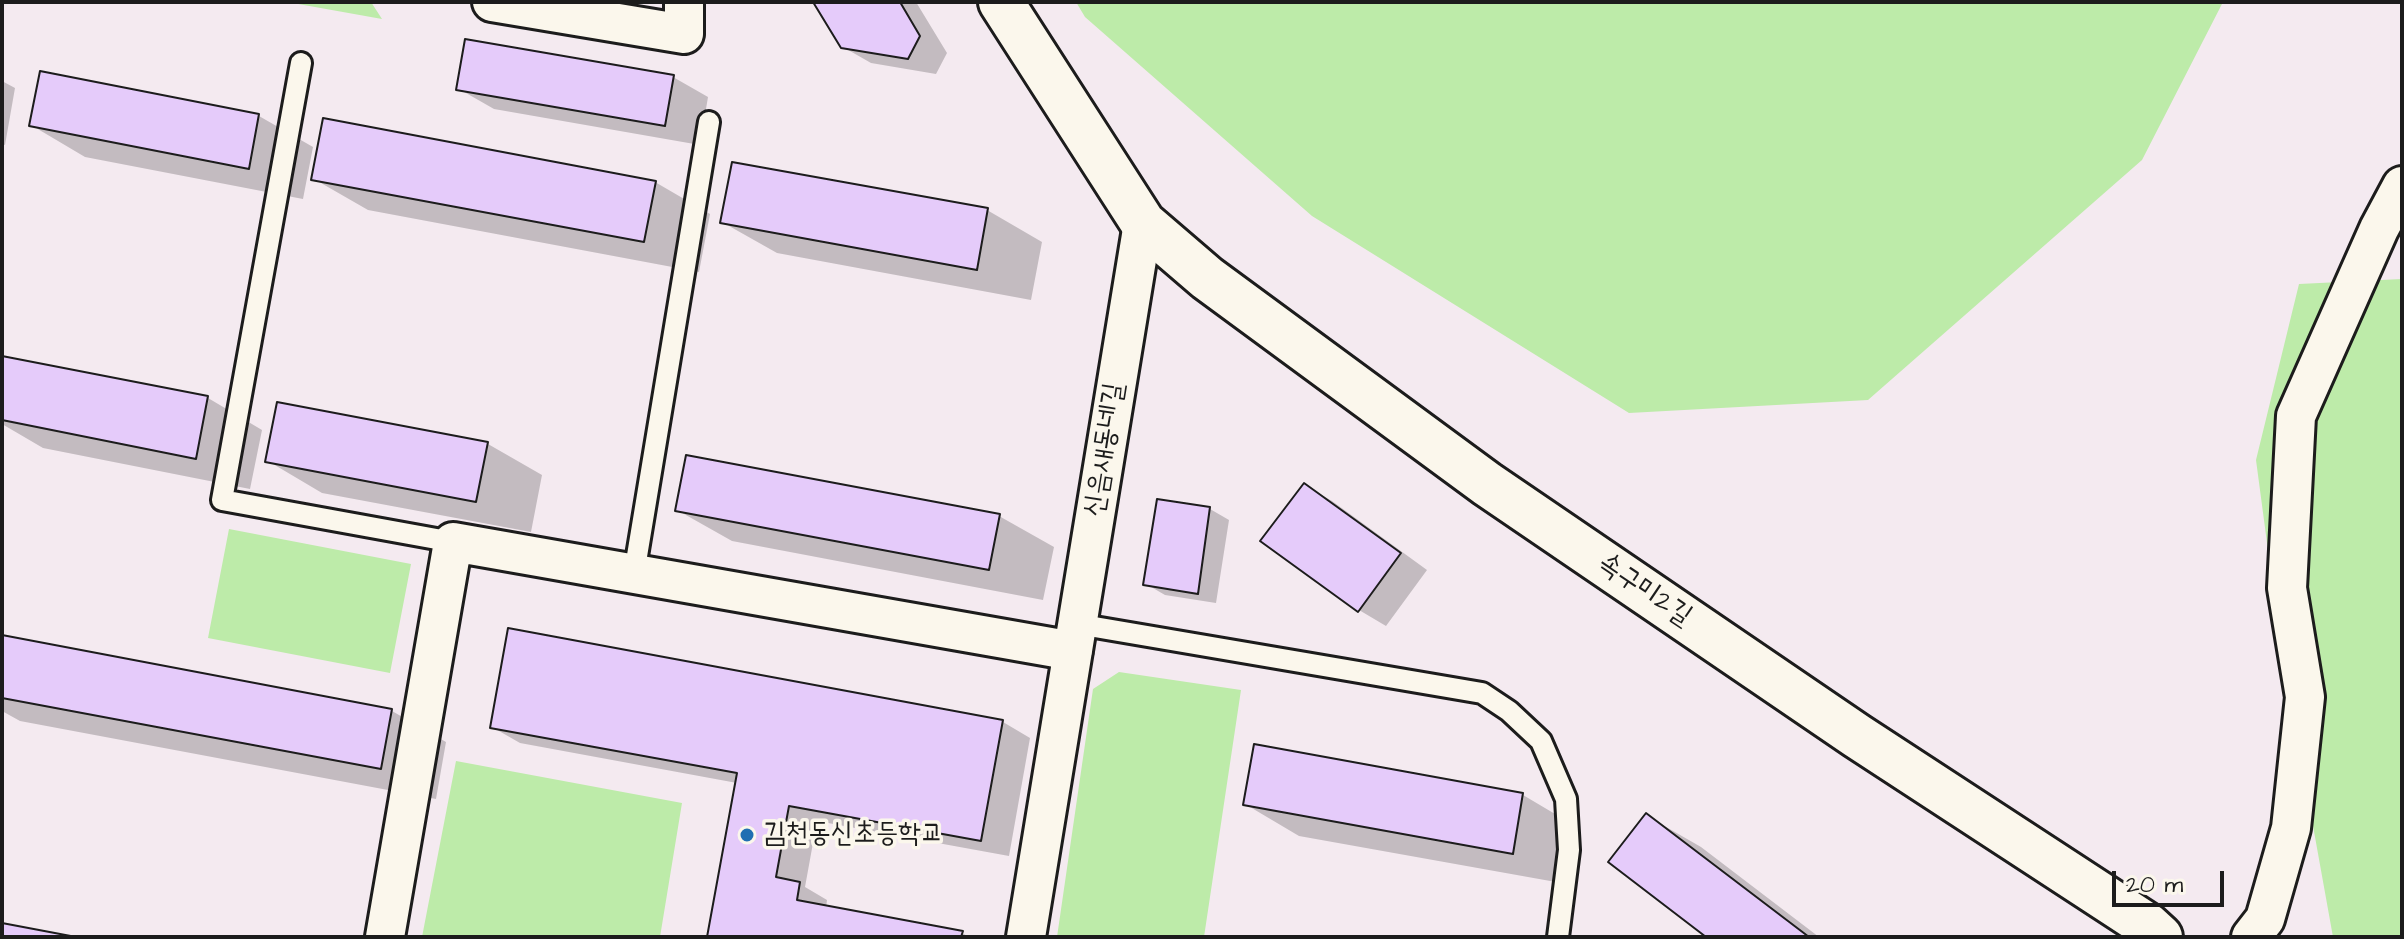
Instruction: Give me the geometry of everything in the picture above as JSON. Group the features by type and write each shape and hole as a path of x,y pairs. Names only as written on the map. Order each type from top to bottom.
{"street":[{"path":"492,2 684,34 684,2"},
{"path":"1001,2 1143,223"},
{"path":"2251,937 2265,919 2291,828 2305,697 2287,588 2296,416 2379,229 2402,186"},
{"name":"신음새동네길","path":"1026,937 1143,223"},
{"name":"속구미2길","path":"1143,223 1207,278 1487,484 1857,736 2148,926 2160,937"},
{"path":"385,937 453,542 634,574 1075,637"}],"lane":[{"path":"301,63 222,500 453,542"},
{"path":"634,574 709,122"},
{"path":"1075,637 1482,693 1541,741 1566,799 1569,850 1558,937"}],"green space":[{"path":"287,2 371,2 382,19"},
{"path":"1076,2 2223,2 2142,160 1868,400 1629,413 1312,216 1085,17"},
{"path":"2402,279 2402,937 2333,937 2281,648 2256,460 2299,284"},
{"path":"229,529 411,564 390,673 208,638"},
{"path":"1119,672 1241,690 1204,937 1057,937 1093,689"},
{"path":"456,761 682,803 660,937 422,937"}],"building":[{"path":"813,2 900,2 920,36 908,59 841,48"},
{"path":"465,39 674,75 665,126 456,90"},
{"path":"40,71 259,114 249,169 29,126"},
{"path":"323,118 656,181 644,242 311,180"},
{"path":"732,162 988,208 977,270 720,223"},
{"path":"2,356 208,396 196,459 2,420"},
{"path":"277,402 488,442 476,502 265,462"},
{"path":"686,455 1000,514 989,570 675,511"},
{"path":"1304,483 1401,553 1358,612 1260,541"},
{"path":"1157,499 1210,507 1198,594 1143,585"},
{"path":"508,628 1003,720 981,841 789,806 776,877 800,882 797,900 963,931 961,937 707,937 737,773 490,728"},
{"path":"2,635 392,709 381,769 2,698"},
{"path":"1254,744 1523,793 1513,854 1243,805"},
{"path":"1646,813 1809,937 1706,937 1608,862"},
{"path":"2,923 76,937 2,937"}],"place":[{"name":"김천동신초등학교","path":"747,835"}]}
